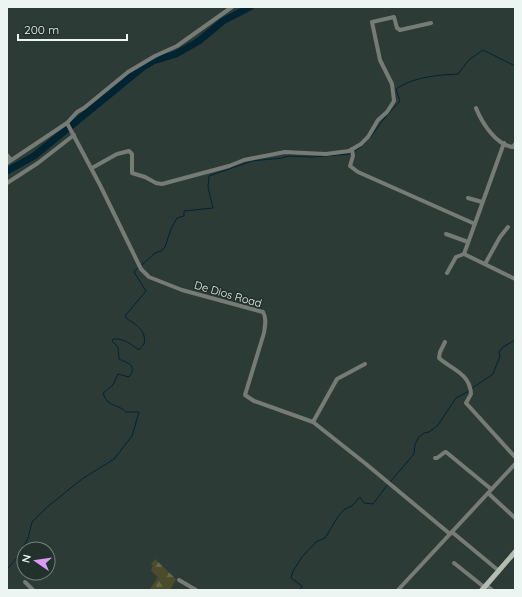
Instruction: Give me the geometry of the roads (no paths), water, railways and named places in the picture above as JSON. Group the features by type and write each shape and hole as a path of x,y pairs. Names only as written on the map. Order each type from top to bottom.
{"main road":[{"path":"484,588 515,552"}],"street":[{"path":"7,163 68,124 77,112 128,72 151,58 177,46 230,7"},
{"path":"431,23 400,30 394,17 372,22 380,60 392,84 394,101 387,112 378,120 368,137 352,152 350,166 358,172 475,224"},
{"path":"476,108 488,131 512,147 515,144"},
{"name":"De Dios Road","path":"68,124 92,168 138,262 149,277 182,290 263,312 265,320 264,333 245,395 254,401 313,422 499,571"},
{"path":"7,183 38,163 73,133"},
{"path":"464,254 504,143"},
{"path":"92,168 117,154 129,151 132,156 132,173 162,184 229,166 244,160 280,153 326,154 352,152"},
{"path":"7,155 11,160"},
{"path":"468,198 482,202"},
{"path":"485,264 500,237 508,227"},
{"path":"446,234 468,242"},
{"path":"447,273 456,257 464,254 515,279"},
{"path":"445,342 439,358 458,370 465,378 471,389 471,394 466,403 468,407 515,457"},
{"path":"313,422 337,379 365,364"},
{"path":"435,458 446,452 491,489"},
{"path":"398,590 515,464"},
{"path":"488,494 515,518"},
{"path":"454,563 484,588 492,590"},
{"path":"179,580 196,590"},
{"path":"25,582 33,590"}],"waterway":[{"path":"7,171 34,156 143,67 153,61 176,54 199,41 223,21 250,7"},
{"path":"353,152 366,142 385,117 400,101 396,89 403,85 426,77 458,74 469,60 483,50 515,66"},
{"path":"142,265 155,253 161,251 165,247 171,229 177,218 184,216 184,211 213,208 208,187 209,176 252,161 288,156 312,157 350,154"},
{"path":"7,569 19,556 28,538 32,522 46,508 82,479 114,459 132,436 139,412 126,412 107,401 103,393 113,385 118,374 129,377 132,370 132,367 128,363 119,359 118,347 112,341 113,339 124,340 139,350 144,344 144,335 140,328 125,316 146,291 134,272 138,268"},
{"path":"471,389 493,374 500,356 499,352 503,347 515,340"},
{"path":"390,482 414,454 415,444 419,437 438,425 456,398 469,391"},
{"path":"300,590 302,586 291,578 293,571 302,557 316,542 325,538 339,515 345,509 352,506 360,497 364,503 373,504 388,484"}]}
